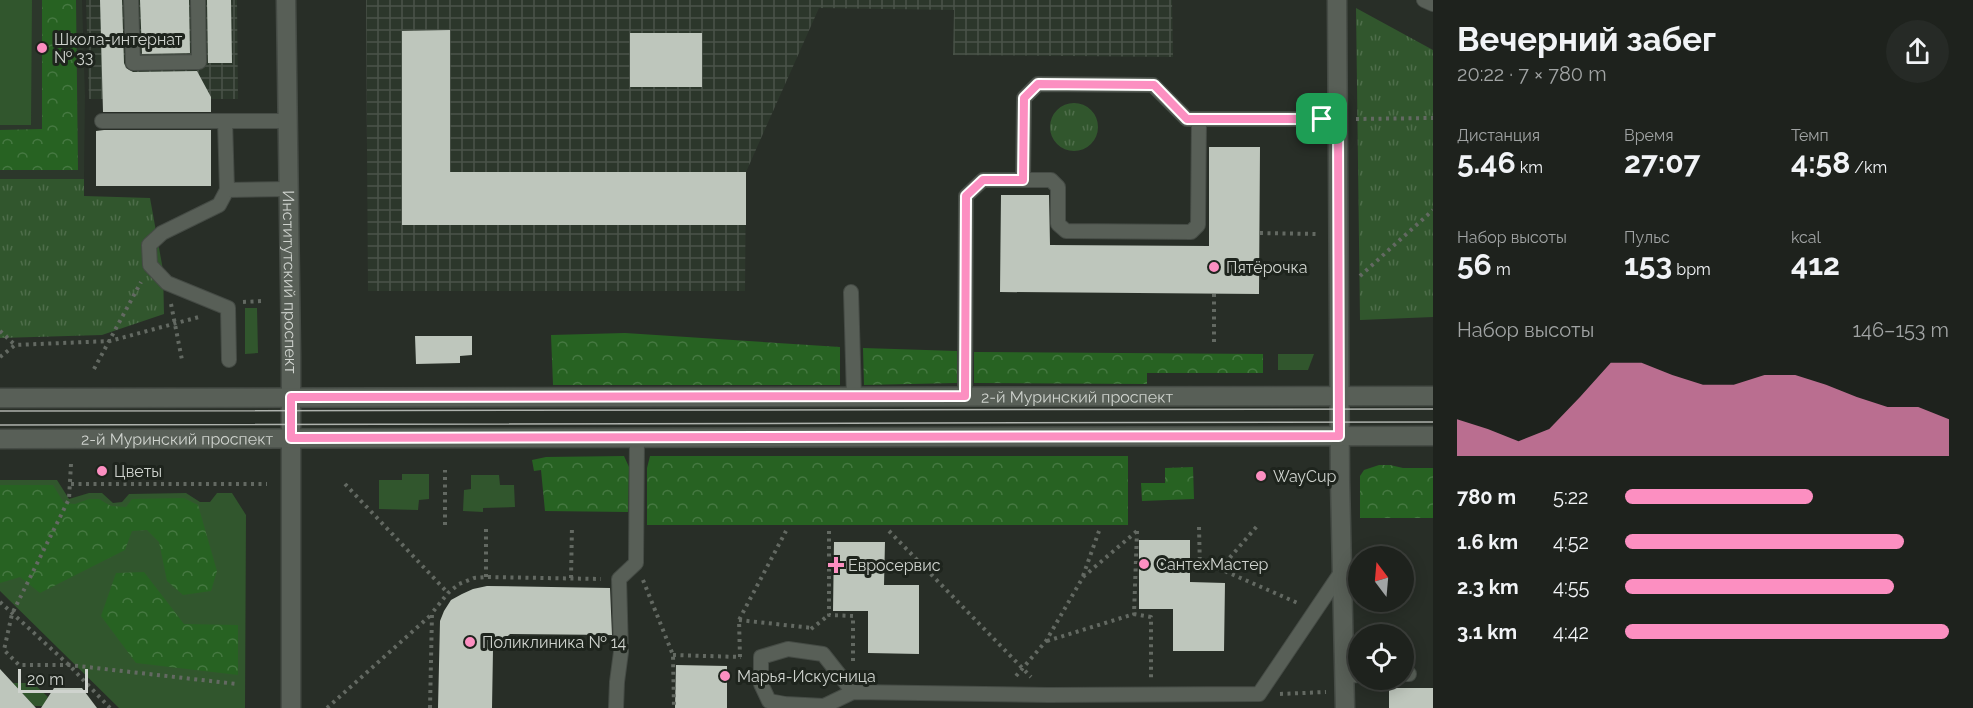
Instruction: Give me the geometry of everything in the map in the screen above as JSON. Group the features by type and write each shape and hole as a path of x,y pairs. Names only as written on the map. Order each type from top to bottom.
{"main road":[{"name":"Институтский проспект","path":"286,0 291,397 291,708"},
{"path":"1337,0 1339,436 1342,571 1348,688"},
{"name":"2-й Муринский проспект","path":"0,398 1433,396"},
{"name":"2-й Муринский проспект","path":"0,439 1433,436"}],"lane":[{"path":"131,0 133,63 199,62 198,0"},
{"path":"1424,0 1433,4"},
{"path":"1023,180 1024,98 1038,84 1154,85 1187,119 1338,119"},
{"path":"965,396 966,196 983,180 1052,180 1058,187 1058,224 1066,231 1191,232 1198,225 1199,119"},
{"path":"102,121 286,121"},
{"path":"225,121 227,190 219,205 162,233 149,245 150,266 167,283 228,308 229,360"},
{"path":"227,190 288,189"},
{"path":"851,292 854,396"},
{"path":"616,708 616,682 621,652 619,579 636,563 637,437"},
{"path":"853,692 823,654 788,649 761,657 760,684 769,701 785,704 824,706 853,692 1048,695 1259,694 1342,571"}],"path":[{"path":"1338,119 1433,118"},
{"path":"1355,281 1433,210"},
{"path":"1260,233 1323,234"},
{"path":"94,369 150,266"},
{"path":"167,283 182,360"},
{"path":"1214,294 1214,343"},
{"path":"0,357 15,345 110,341 175,325 244,301 263,301"},
{"path":"0,331 15,345"},
{"path":"71,464 69,499 12,614 4,650 20,665 69,665 237,684"},
{"path":"445,525 446,470"},
{"path":"71,484 267,484"},
{"path":"345,484 448,593"},
{"path":"486,525 486,577"},
{"path":"1220,569 1258,525"},
{"path":"571,578 572,526"},
{"path":"1199,527 1200,569 1220,569 1314,610"},
{"path":"740,657 739,620 786,531"},
{"path":"829,531 829,615 853,616 853,692"},
{"path":"889,531 1048,695"},
{"path":"998,694 1046,641 1083,577 1099,531"},
{"path":"1083,577 1137,531 1134,615"},
{"path":"636,563 673,655 674,708"},
{"path":"327,708 432,613 448,593 459,584 474,578 486,577 619,579"},
{"path":"0,602 69,665 110,708"},
{"path":"430,708 432,613"},
{"path":"1046,641 1134,615 1151,617 1151,694"},
{"path":"739,620 812,628"},
{"path":"0,640 7,638"},
{"path":"673,655 761,657"},
{"path":"1259,694 1348,688"}],"shaded area":[{"name":"Школа-интернат № 33","path":"0,0 82,0 85,96 84,179 0,179"},
{"path":"86,0 237,0 238,99 89,99"},
{"path":"366,0 1172,0 1173,57 953,55 954,10 819,8 746,172 745,291 368,291"}],"green space":[{"path":"0,0 32,0 31,125 0,125"},
{"path":"42,0 76,0 78,170 0,170 0,130 42,129"},
{"path":"1356,8 1433,50 1433,317 1360,320"},
{"path":"1069,103 1079,103 1091,110 1098,122 1098,132 1091,144 1079,151 1069,151 1054,140 1050,132 1050,122 1061,107"},
{"path":"0,179 84,179 84,196 150,198 163,270 164,314 102,335 0,338"},
{"path":"245,308 257,308 258,353 245,354"},
{"path":"625,333 840,347 840,385 553,385 551,335"},
{"path":"863,348 957,351 957,383 864,385"},
{"path":"974,352 1263,354 1263,373 1147,373 1147,384 974,383"},
{"path":"1278,354 1314,354 1308,370 1278,370"},
{"path":"624,456 629,467 628,512 545,511 541,470 534,471 532,460 546,457"},
{"path":"650,456 1128,456 1128,525 647,525 647,468"},
{"path":"1379,465 1433,468 1433,518 1360,518 1360,476 1364,470"},
{"path":"1193,467 1194,499 1142,501 1141,483 1165,483 1165,468"},
{"path":"402,474 429,474 429,499 419,500 418,510 379,509 379,480 402,480"},
{"path":"471,475 499,475 500,485 514,485 515,507 483,508 483,512 463,511 464,490 471,489"},
{"path":"0,480 57,480 69,499 89,493 102,493 113,503 122,502 129,494 186,493 200,502 210,502 217,493 232,493 246,515 245,708 119,708 0,591"},
{"path":"0,485 53,485 64,503 75,504 89,499 99,499 111,506 126,507 132,499 184,498 198,505 217,571 211,591 183,595 167,581 159,542 147,530 132,531 125,550 40,593 20,577 0,583"},
{"path":"144,572 184,624 238,625 238,675 136,663 101,616 116,573"},
{"path":"13,683 33,683 48,697 43,706 34,706"}],"building":[{"path":"100,0 122,0 126,68 133,72 197,71 211,97 211,112 103,112"},
{"path":"140,0 189,0 190,53 142,54"},
{"path":"207,0 231,0 232,63 208,63"},
{"path":"450,30 450,172 746,172 746,225 402,225 402,31"},
{"path":"630,33 702,33 702,87 630,87"},
{"path":"211,130 211,186 96,186 96,131"},
{"path":"1209,147 1260,147 1259,294 1000,292 1001,195 1049,195 1050,245 1209,246"},
{"path":"415,336 472,336 472,355 460,356 460,363 416,364"},
{"path":"1139,540 1190,540 1190,582 1225,583 1224,651 1173,651 1173,609 1139,609"},
{"path":"834,542 885,542 884,585 919,585 919,654 868,653 868,611 833,611"},
{"name":"Поликлиника № 14","path":"487,586 610,588 612,635 510,634 493,650 492,708 438,708 440,621 444,611 451,600 473,589"},
{"path":"676,665 727,666 727,708 675,708"},
{"path":"0,669 36,708 0,708"},
{"path":"54,688 82,688 97,708 41,708"},
{"path":"1433,688 1433,708 1389,708 1389,690"}],"tram line":[{"path":"0,411 1433,409"},
{"path":"0,425 1433,422"}],"place":[{"name":"Школа-интернат № 33","path":"42,48"},
{"name":"Пятёрочка","path":"1214,267"},
{"name":"Цветы","path":"102,471"},
{"name":"WayCup","path":"1261,476"},
{"name":"СантехМастер","path":"1144,564"},
{"name":"Евросервис","path":"836,565"},
{"name":"Поликлиника № 14","path":"470,642"},
{"name":"Марья-Искусница","path":"725,676"}],"route":[{"path":"1038,84 1154,85 1187,119 1322,119 1338,119 1339,436 291,438 291,397 965,396 966,196 983,180 1023,180 1024,98 1038,84"}]}
